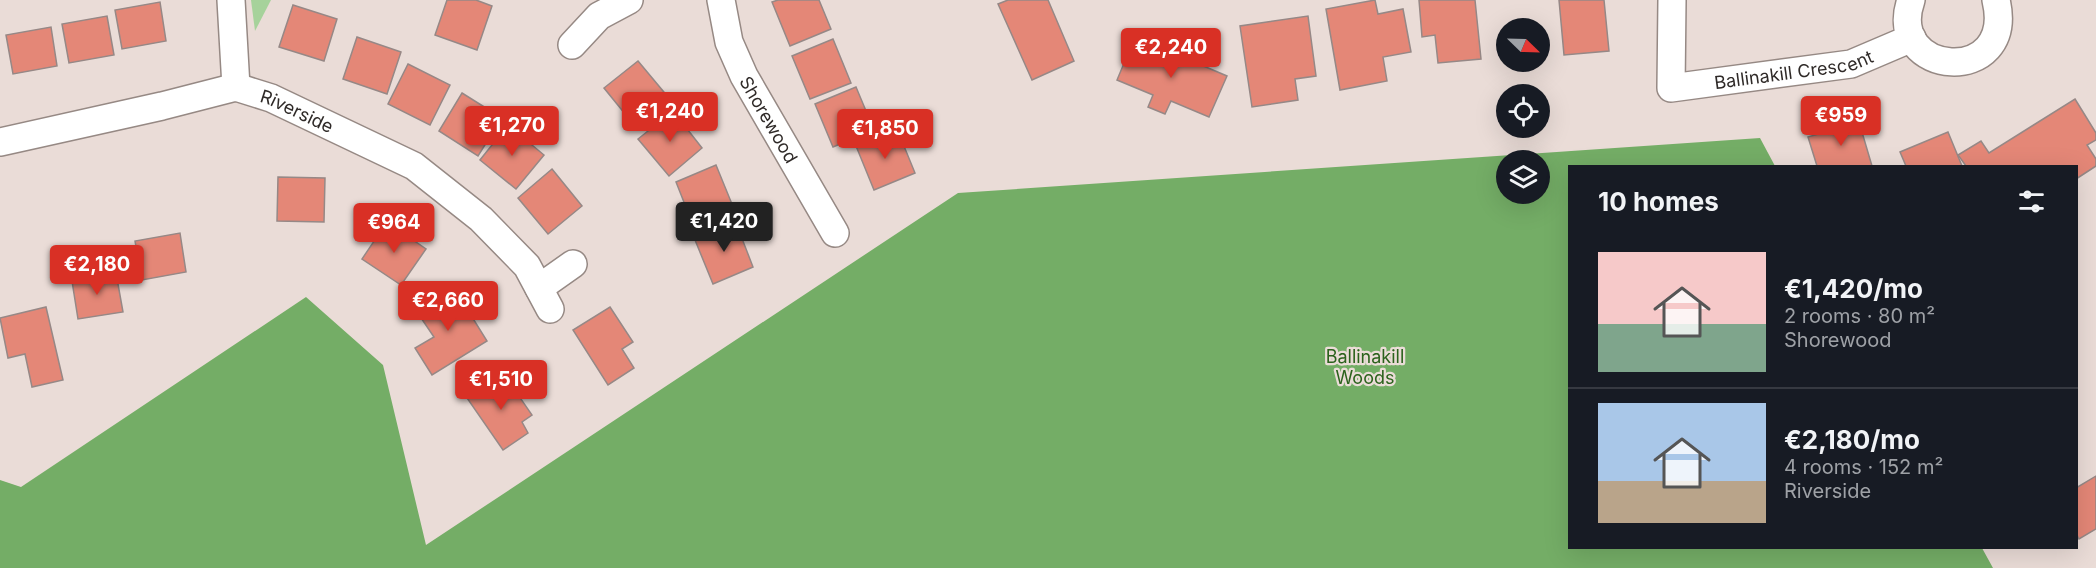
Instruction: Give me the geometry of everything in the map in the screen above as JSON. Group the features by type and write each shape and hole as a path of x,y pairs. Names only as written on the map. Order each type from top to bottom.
{"street":[{"path":"231,0 236,87"},
{"path":"572,45 599,16 629,0"},
{"name":"Shorewood","path":"721,0 729,42 744,76 835,233"},
{"name":"Ballinakill Crescent","path":"1672,0 1671,88 1851,64 1912,38"},
{"path":"1911,0 1907,24 1912,38 1922,51 1935,59 1950,63 1966,62 1980,54 1991,43 1998,29 1999,13 1996,0"},
{"name":"Riverside","path":"0,142 154,108 236,87 271,98 414,166 481,219 527,266 544,299 573,264"}],"green space":[{"path":"251,0 271,0 255,31"},
{"name":"Ballinakill Woods","path":"1760,138 1774,165 1568,165 1568,549 1983,549 1993,568 0,568 0,480 21,487 306,297 383,365 426,545 958,193 1496,156 1496,204 1550,204 1550,152"}],"building":[{"path":"447,0 476,0 492,6 477,50 435,35"},
{"path":"819,0 831,29 790,46 772,2"},
{"path":"1008,0 1048,0 1074,61 1032,80 998,4"},
{"path":"1375,0 1378,14 1403,9 1411,52 1383,57 1387,81 1340,90 1326,9"},
{"path":"1419,0 1475,0 1481,59 1438,63 1435,35 1422,37"},
{"path":"1559,0 1604,0 1609,51 1564,55"},
{"path":"160,2 166,41 122,49 115,10"},
{"path":"293,5 337,19 324,61 279,47"},
{"path":"107,16 114,55 69,63 62,24"},
{"path":"1308,16 1316,76 1295,79 1298,100 1252,107 1240,26"},
{"path":"51,27 57,66 13,74 6,35"},
{"path":"357,37 401,52 387,94 343,79"},
{"path":"1135,37 1227,76 1209,117 1171,101 1165,114 1148,107 1153,95 1117,80"},
{"path":"833,39 851,83 810,99 792,56"},
{"path":"638,61 668,97 634,125 604,88"},
{"path":"408,64 450,85 430,125 388,104"},
{"path":"856,87 874,130 833,147 815,104"},
{"path":"462,93 502,118 478,156 439,131"},
{"path":"2075,99 2096,133 2096,140 2087,145 2096,159 2096,166 2078,178 2078,165 1965,165 1958,155 1981,141 1989,153"},
{"path":"673,111 702,148 669,176 638,139"},
{"path":"1859,122 1872,165 1817,165 1808,137"},
{"path":"508,125 544,155 516,189 480,160"},
{"path":"897,129 915,173 874,190 856,146"},
{"path":"1948,132 1962,165 1906,165 1900,152"},
{"path":"716,165 734,209 693,225 676,182"},
{"path":"552,169 582,206 548,234 518,198"},
{"path":"278,177 325,178 324,222 277,221"},
{"path":"387,222 426,249 401,285 362,259"},
{"path":"736,223 753,267 713,284 695,240"},
{"path":"180,233 186,272 142,280 135,241"},
{"path":"116,273 123,312 78,319 72,281"},
{"path":"454,288 487,341 432,375 415,348 434,337 417,312"},
{"path":"46,307 63,380 32,387 25,354 8,358 0,318"},
{"path":"610,307 633,342 622,349 634,368 608,385 573,330"},
{"path":"503,373 532,415 522,422 528,433 503,450 467,398"},
{"path":"2096,476 2096,529 2079,539 2078,537 2078,487"}]}
